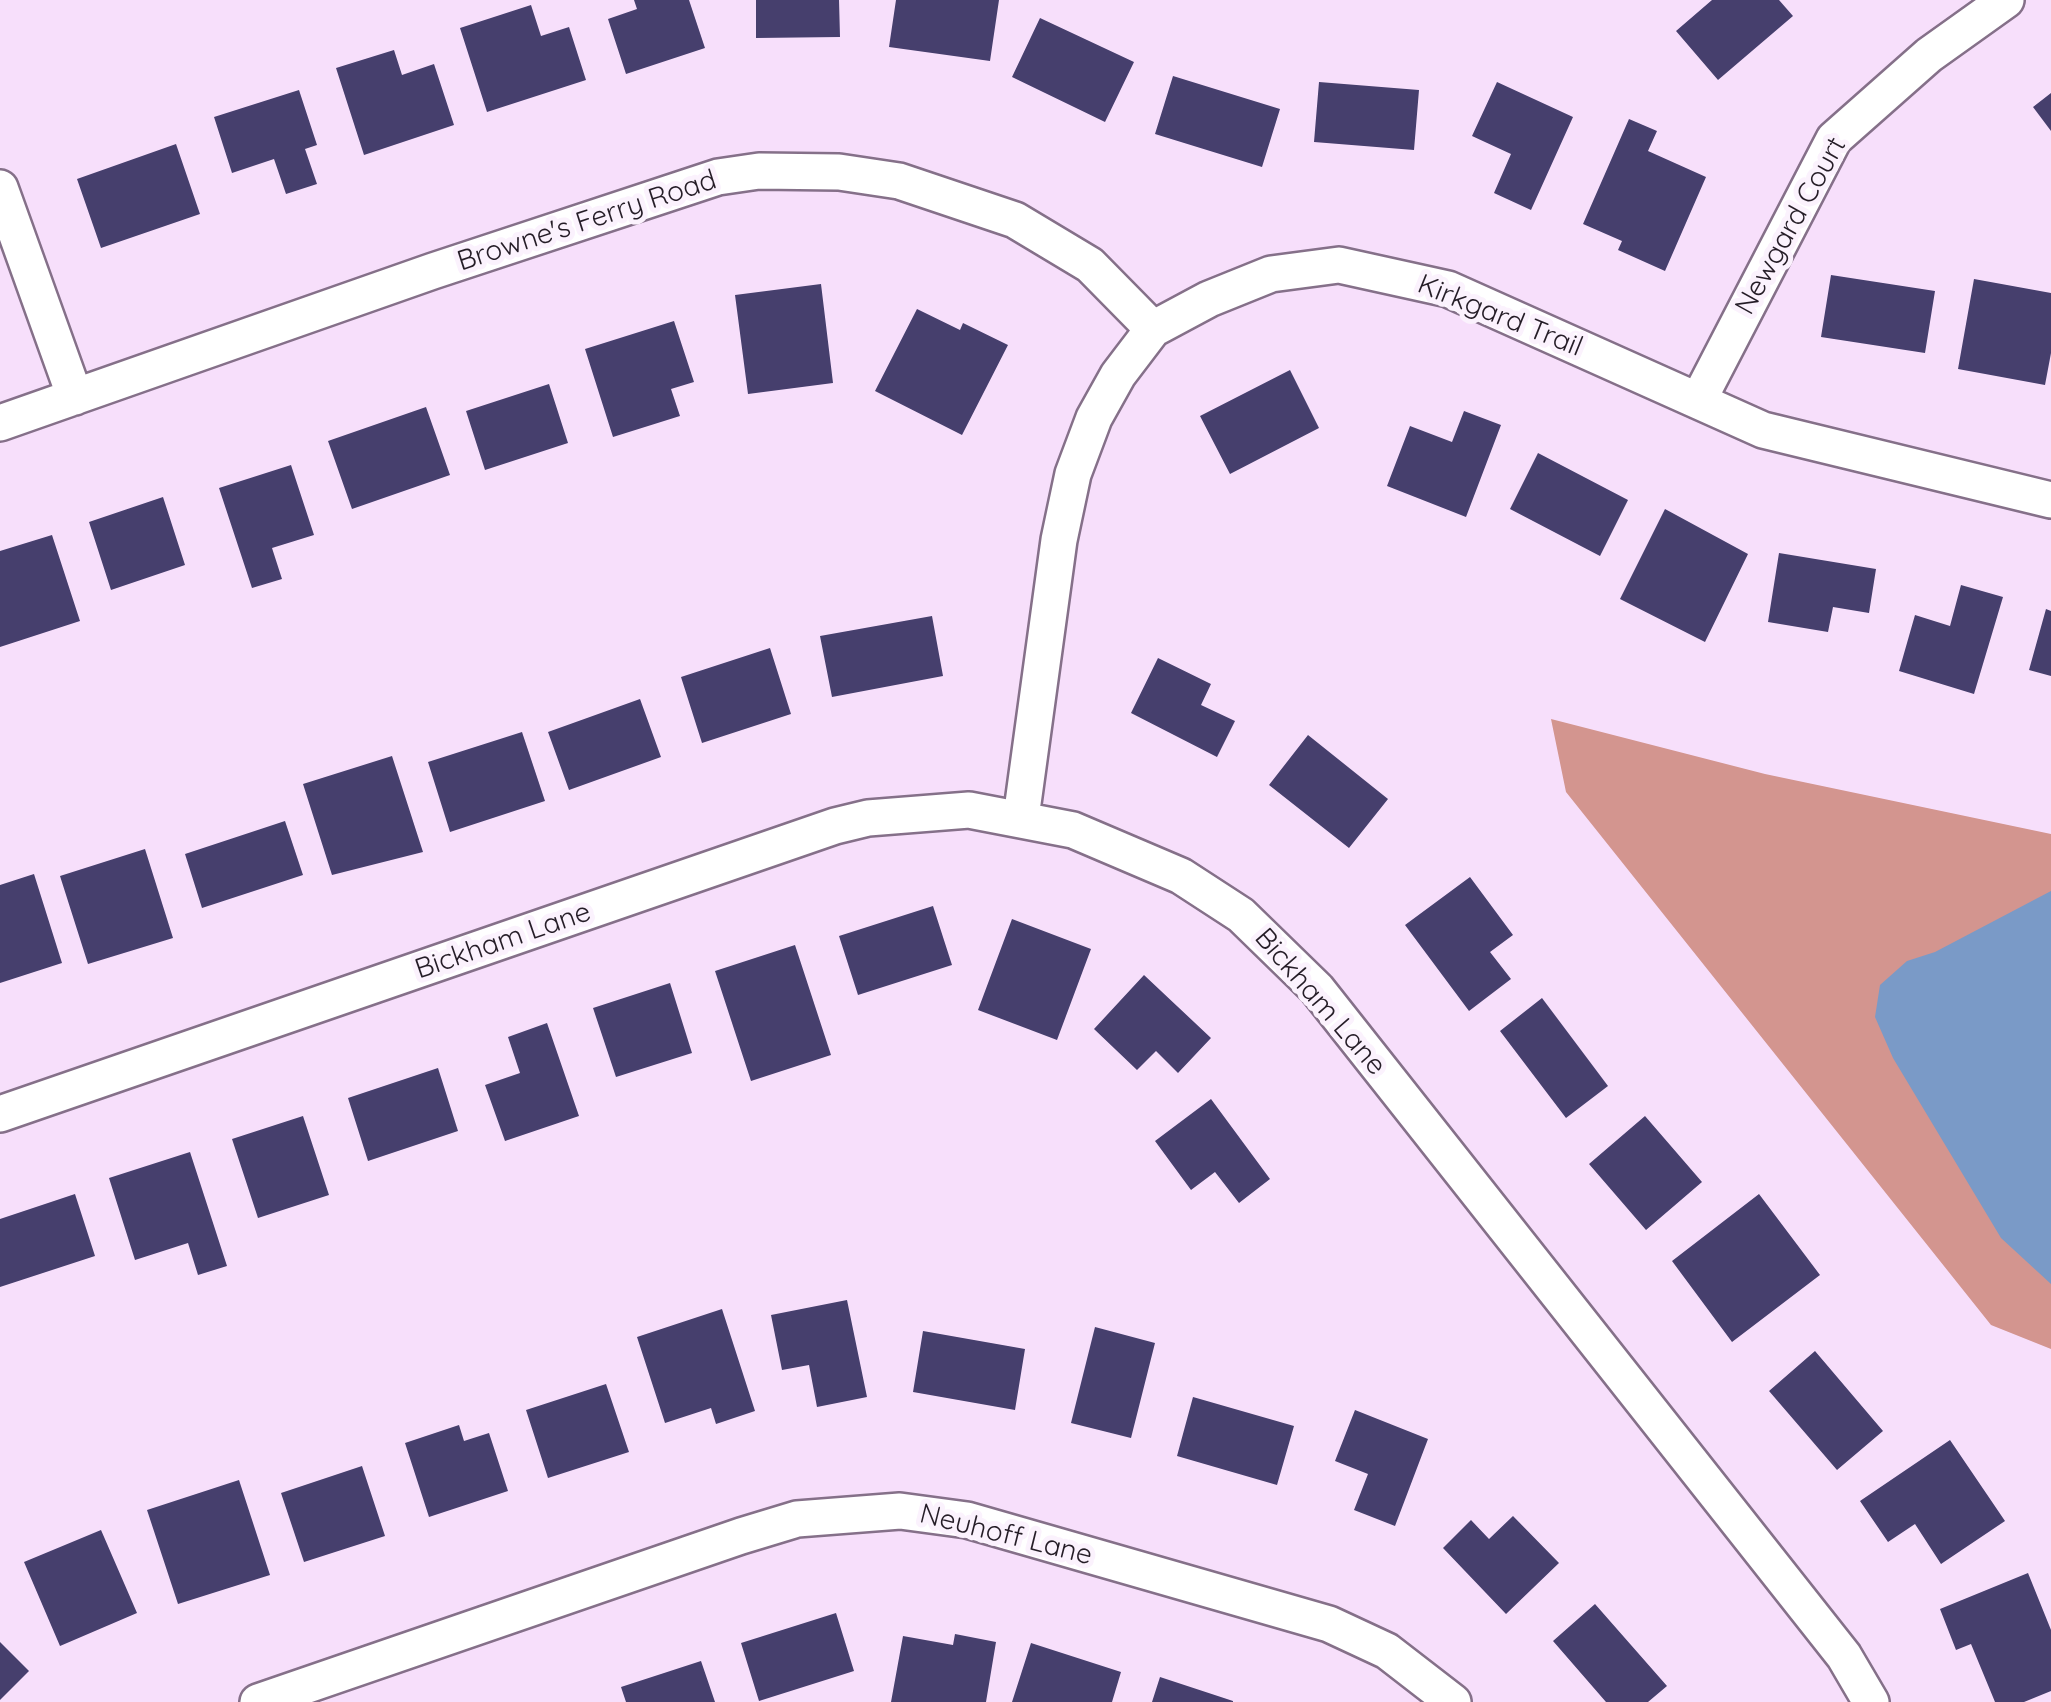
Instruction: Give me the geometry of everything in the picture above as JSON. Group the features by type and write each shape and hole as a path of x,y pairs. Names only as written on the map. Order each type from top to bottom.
{"street":[{"name":"Newgard Court","path":"1698,401 1834,139 1929,54 2006,0"},
{"name":"Browne's Ferry Road","path":"0,423 433,271 718,177 759,170 839,172 899,181 1015,220 1090,265 1153,329"},
{"path":"0,188 75,397"},
{"name":"Kirkgard Trail","path":"1021,818 1073,474 1094,418 1118,375 1153,329 1271,274 1339,264 1448,290 1764,430 2051,500"},
{"name":"Bickham Lane","path":"0,1114 835,826 935,810 1021,818 1110,842 1163,868 1241,915 1269,938 1317,989 1844,1656 1871,1702"},
{"name":"Neuhoff Lane","path":"258,1702 779,1524 832,1514 900,1510 967,1520 1329,1624 1387,1652 1452,1702"}],"shaded area":[{"path":"1551,719 1765,774 2051,834 2051,1349 1991,1325 1566,792"}],"water":[{"path":"2051,891 2051,1284 2001,1238 1893,1058 1875,1017 1880,985 1907,961 1935,952"}],"building":[{"path":"634,0 689,0 705,48 626,74 608,19 637,9"},
{"path":"756,0 839,0 840,37 756,38"},
{"path":"896,0 999,0 990,61 889,47"},
{"path":"1712,0 1779,0 1793,16 1718,80 1676,31"},
{"path":"531,5 541,36 569,27 586,80 487,112 460,28"},
{"path":"1040,18 1134,62 1105,122 1012,77"},
{"path":"394,50 402,75 434,64 454,125 364,155 336,68"},
{"path":"1173,76 1280,109 1262,167 1155,134"},
{"path":"1319,82 1419,90 1414,150 1314,142"},
{"path":"1497,82 1573,117 1531,210 1494,193 1511,154 1472,136"},
{"path":"299,90 317,145 305,149 317,184 286,194 274,159 232,173 214,117"},
{"path":"2051,93 2051,131 2033,107"},
{"path":"1629,119 1657,131 1648,151 1706,177 1665,271 1618,250 1622,241 1583,224"},
{"path":"176,144 200,214 101,248 77,179"},
{"path":"1831,275 1935,291 1925,353 1821,337"},
{"path":"1974,279 2051,293 2051,353 2045,385 1958,369"},
{"path":"821,284 833,383 748,394 735,295"},
{"path":"917,309 960,330 963,323 1008,345 962,435 875,391"},
{"path":"674,321 694,382 671,389 680,416 613,437 585,349"},
{"path":"1290,370 1319,428 1230,474 1200,416"},
{"path":"549,384 568,443 485,470 466,411"},
{"path":"426,407 450,475 352,509 328,441"},
{"path":"1464,411 1501,425 1466,517 1387,486 1410,426 1452,442"},
{"path":"1538,453 1628,500 1600,556 1510,509"},
{"path":"291,465 314,535 272,548 282,579 252,588 219,488"},
{"path":"163,497 185,565 111,590 89,522"},
{"path":"1665,509 1748,554 1705,642 1620,599"},
{"path":"52,535 80,621 0,647 0,551"},
{"path":"1779,553 1876,569 1869,613 1833,607 1828,632 1768,622"},
{"path":"1961,585 2003,597 1974,694 1899,671 1915,615 1950,626"},
{"path":"2046,609 2051,611 2051,676 2029,670"},
{"path":"932,616 943,676 832,697 820,636"},
{"path":"770,648 791,714 702,743 681,677"},
{"path":"1158,658 1211,684 1201,705 1235,721 1217,757 1131,713"},
{"path":"640,699 661,757 569,790 548,732"},
{"path":"522,732 545,801 450,832 428,762"},
{"path":"1308,735 1388,799 1349,848 1269,785"},
{"path":"392,756 423,852 332,875 303,784"},
{"path":"285,821 303,875 202,908 185,854"},
{"path":"145,849 173,938 88,964 60,876"},
{"path":"34,874 62,963 0,983 0,885"},
{"path":"1470,877 1513,935 1490,952 1511,979 1469,1011 1405,925"},
{"path":"933,906 952,965 858,995 839,936"},
{"path":"1012,919 1091,949 1057,1040 978,1010"},
{"path":"795,945 831,1055 751,1081 715,971"},
{"path":"1144,975 1211,1038 1178,1073 1156,1051 1137,1070 1094,1029"},
{"path":"670,983 692,1053 616,1077 593,1008"},
{"path":"1542,998 1608,1086 1566,1118 1500,1031"},
{"path":"547,1023 579,1116 505,1141 485,1085 520,1073 508,1037"},
{"path":"438,1068 458,1131 368,1161 348,1098"},
{"path":"1211,1099 1270,1179 1239,1203 1215,1172 1191,1190 1155,1141"},
{"path":"303,1116 329,1195 258,1218 232,1139"},
{"path":"1645,1116 1702,1182 1646,1230 1589,1164"},
{"path":"190,1152 227,1266 198,1275 188,1243 135,1260 109,1178"},
{"path":"75,1194 95,1256 0,1287 0,1219"},
{"path":"1759,1194 1820,1275 1732,1342 1672,1261"},
{"path":"847,1300 867,1397 817,1407 809,1365 782,1370 771,1315"},
{"path":"722,1309 755,1411 716,1424 711,1408 665,1423 637,1337"},
{"path":"1095,1327 1155,1343 1131,1438 1071,1423"},
{"path":"923,1331 1025,1349 1015,1410 913,1392"},
{"path":"1815,1351 1883,1431 1837,1470 1769,1391"},
{"path":"606,1384 629,1452 548,1478 526,1410"},
{"path":"1193,1397 1294,1426 1277,1485 1177,1456"},
{"path":"1355,1410 1428,1439 1395,1526 1354,1510 1368,1474 1335,1461"},
{"path":"459,1425 464,1441 489,1433 508,1491 429,1517 405,1443"},
{"path":"1950,1440 2005,1521 1941,1564 1915,1524 1888,1542 1860,1501"},
{"path":"362,1466 385,1536 304,1562 281,1493"},
{"path":"239,1480 270,1575 178,1604 147,1510"},
{"path":"1513,1516 1559,1563 1506,1614 1443,1548 1471,1520 1489,1539"},
{"path":"101,1530 137,1613 60,1646 24,1562"},
{"path":"2028,1573 2051,1630 2051,1691 2024,1702 1995,1702 1971,1644 1956,1650 1940,1609"},
{"path":"1595,1604 1667,1686 1648,1702 1606,1702 1553,1641"},
{"path":"836,1613 854,1671 759,1701 741,1643"},
{"path":"955,1634 996,1642 986,1702 891,1702 903,1636 953,1645"},
{"path":"0,1642 29,1671 0,1700"},
{"path":"1031,1643 1121,1672 1112,1702 1012,1702"},
{"path":"701,1661 715,1702 626,1702 621,1687"},
{"path":"1160,1677 1233,1701 1233,1702 1152,1702"}]}
